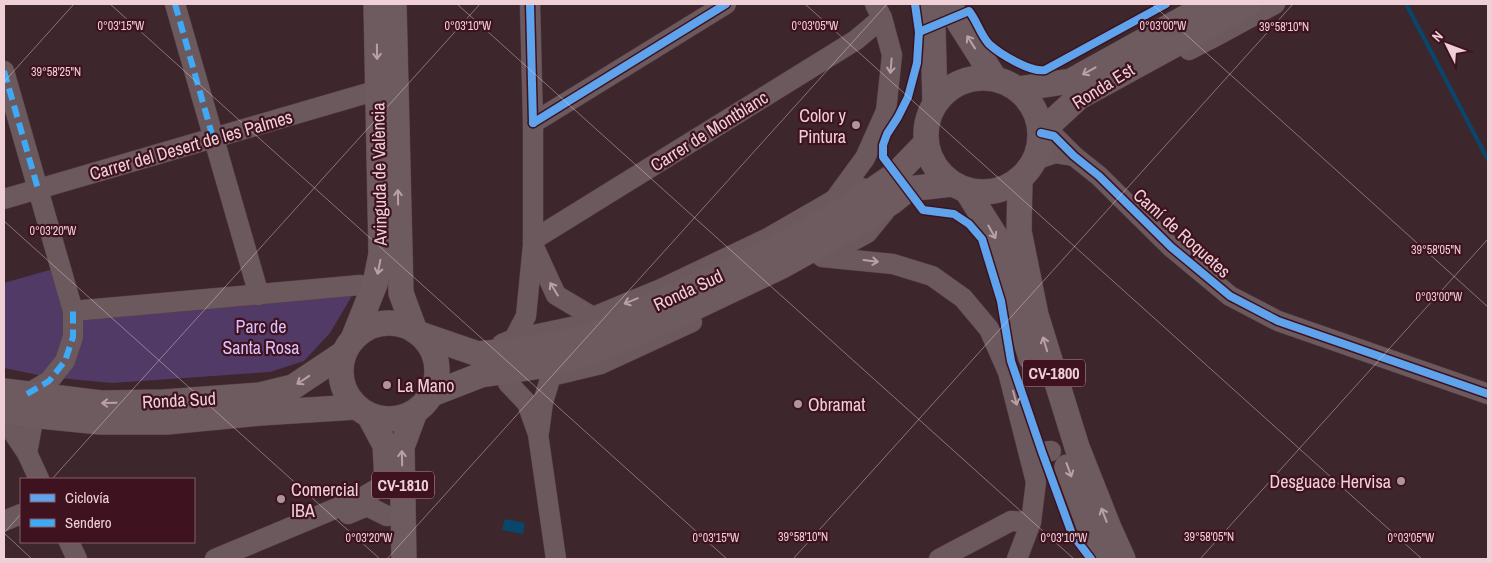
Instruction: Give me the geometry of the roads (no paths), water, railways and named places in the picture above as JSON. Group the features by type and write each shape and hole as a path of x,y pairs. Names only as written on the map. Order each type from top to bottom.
{"main road":[{"name":"Avinguda de València","path":"348,346 376,284 381,254 376,4"},
{"name":"Avinguda de València","path":"394,4 401,293 418,332"},
{"path":"928,4 933,26 935,104 927,125 926,143 935,167 959,187 993,192 1020,180 1035,160 1041,133 1035,110 1018,89 995,79 972,79 952,87 935,104"},
{"path":"950,4 955,16 995,79"},
{"name":"Ronda Est","path":"1041,133 1079,97 1210,4"},
{"name":"Ronda Est","path":"1018,89 1071,81 1138,54 1249,4"},
{"name":"Ronda Sud","path":"432,394 480,364 584,338 773,250 842,211 896,174 926,143"},
{"name":"CV-1800","path":"1020,180 1018,231 1036,315 1078,447 1123,559"},
{"name":"Ronda Sud","path":"418,332 480,364 548,365 594,352 675,317 782,266 854,226 892,202 908,189 959,187"},
{"name":"CV-1800","path":"959,187 996,237 1018,317 1062,451 1093,537 1103,559"},
{"path":"363,412 393,420 415,412 432,394 437,373 433,352 418,332 394,323 372,326 348,346 340,372 344,391 363,412 384,445 387,483"},
{"name":"Ronda Sud","path":"16,392 101,403 164,402 260,395 293,387 348,346"},
{"name":"Ronda Sud","path":"4,419 30,415 100,422 167,422 294,411 363,412"},
{"name":"CV-1810","path":"404,559 402,447 415,412"},
{"name":"CV-1810","path":"387,483 388,559"}],"street":[{"path":"175,4 260,295"},
{"path":"514,339 526,316 533,243 533,123 530,4"},
{"path":"533,123 726,4"},
{"name":"Ronda Est","path":"1186,4 1158,20 1138,54 1175,56 1275,4"},
{"path":"834,200 865,158 886,111 892,55 879,11"},
{"name":"Carrer de Montblanc","path":"533,243 856,40 879,11"},
{"path":"4,71 73,312 73,337 65,361 49,381 16,392"},
{"name":"Carrer del Desert de les Palmes","path":"4,199 378,90"},
{"name":"Camí de Roquetes","path":"1041,133 1054,136 1074,156 1099,176 1171,248 1230,296 1278,321 1488,394"},
{"path":"1035,160 1055,154 1074,156"},
{"path":"480,364 514,339 576,326 661,289 768,238 834,200 896,174"},
{"name":"Ronda Sud","path":"480,364 508,383 552,376 601,364 789,276 868,233 892,202"},
{"path":"533,243 556,295 593,317"},
{"path":"822,257 893,264 932,276 963,298 989,329 1008,372 1036,482 1031,522 1017,559"},
{"path":"73,312 360,285"},
{"path":"538,434 542,402 552,376"},
{"path":"508,383 527,403 538,434 556,559"},
{"name":"Ronda Sud","path":"4,419 32,426 99,432 168,432 263,425 294,411"},
{"path":"4,419 27,453 39,478"},
{"path":"27,453 32,426"},
{"path":"1030,454 1051,451"},
{"path":"215,559 364,497 387,483"},
{"path":"242,559 368,506 387,516"},
{"path":"4,521 20,514"},
{"path":"939,559 1011,520 1031,522"},
{"path":"69,543 77,559"}],"water":[{"path":"505,519 525,523 523,534 502,530"}],"waterway":[{"path":"1406,4 1488,160"}],"place":[{"name":"Color y Pintura","path":"856,125"},
{"name":"La Mano","path":"387,385"},
{"name":"Obramat","path":"798,404"},
{"name":"Desguace Hervisa","path":"1401,481"},
{"name":"Comercial IBA","path":"281,499"}],"park label":[{"name":"Parc de Santa Rosa","path":"261,336"}]}
